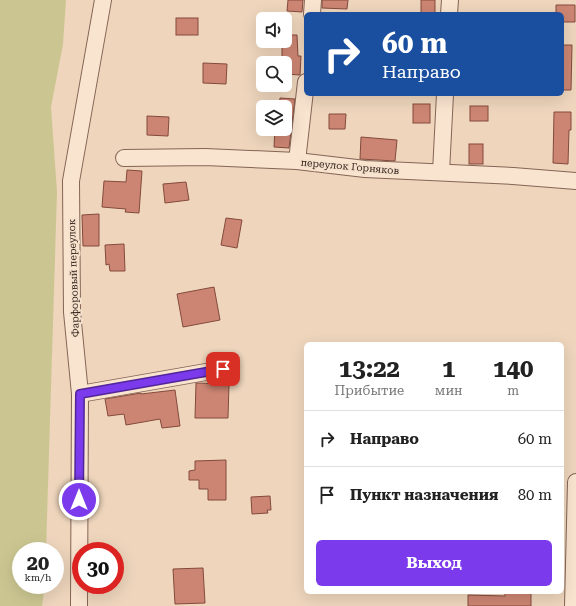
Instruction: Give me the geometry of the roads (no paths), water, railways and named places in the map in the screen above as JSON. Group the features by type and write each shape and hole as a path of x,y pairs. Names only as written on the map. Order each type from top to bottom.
{"street":[{"name":"Фарфоровый переулок","path":"79,606 80,394 72,312 71,181 103,0"},
{"path":"312,12 313,0"},
{"path":"449,12 450,0"},
{"path":"297,161 304,96"},
{"path":"441,172 445,96"},
{"name":"переулок Горняков","path":"124,158 205,157 297,161 365,169 513,176 576,181"},
{"path":"80,394 223,369"},
{"path":"573,606 576,482"}]}
